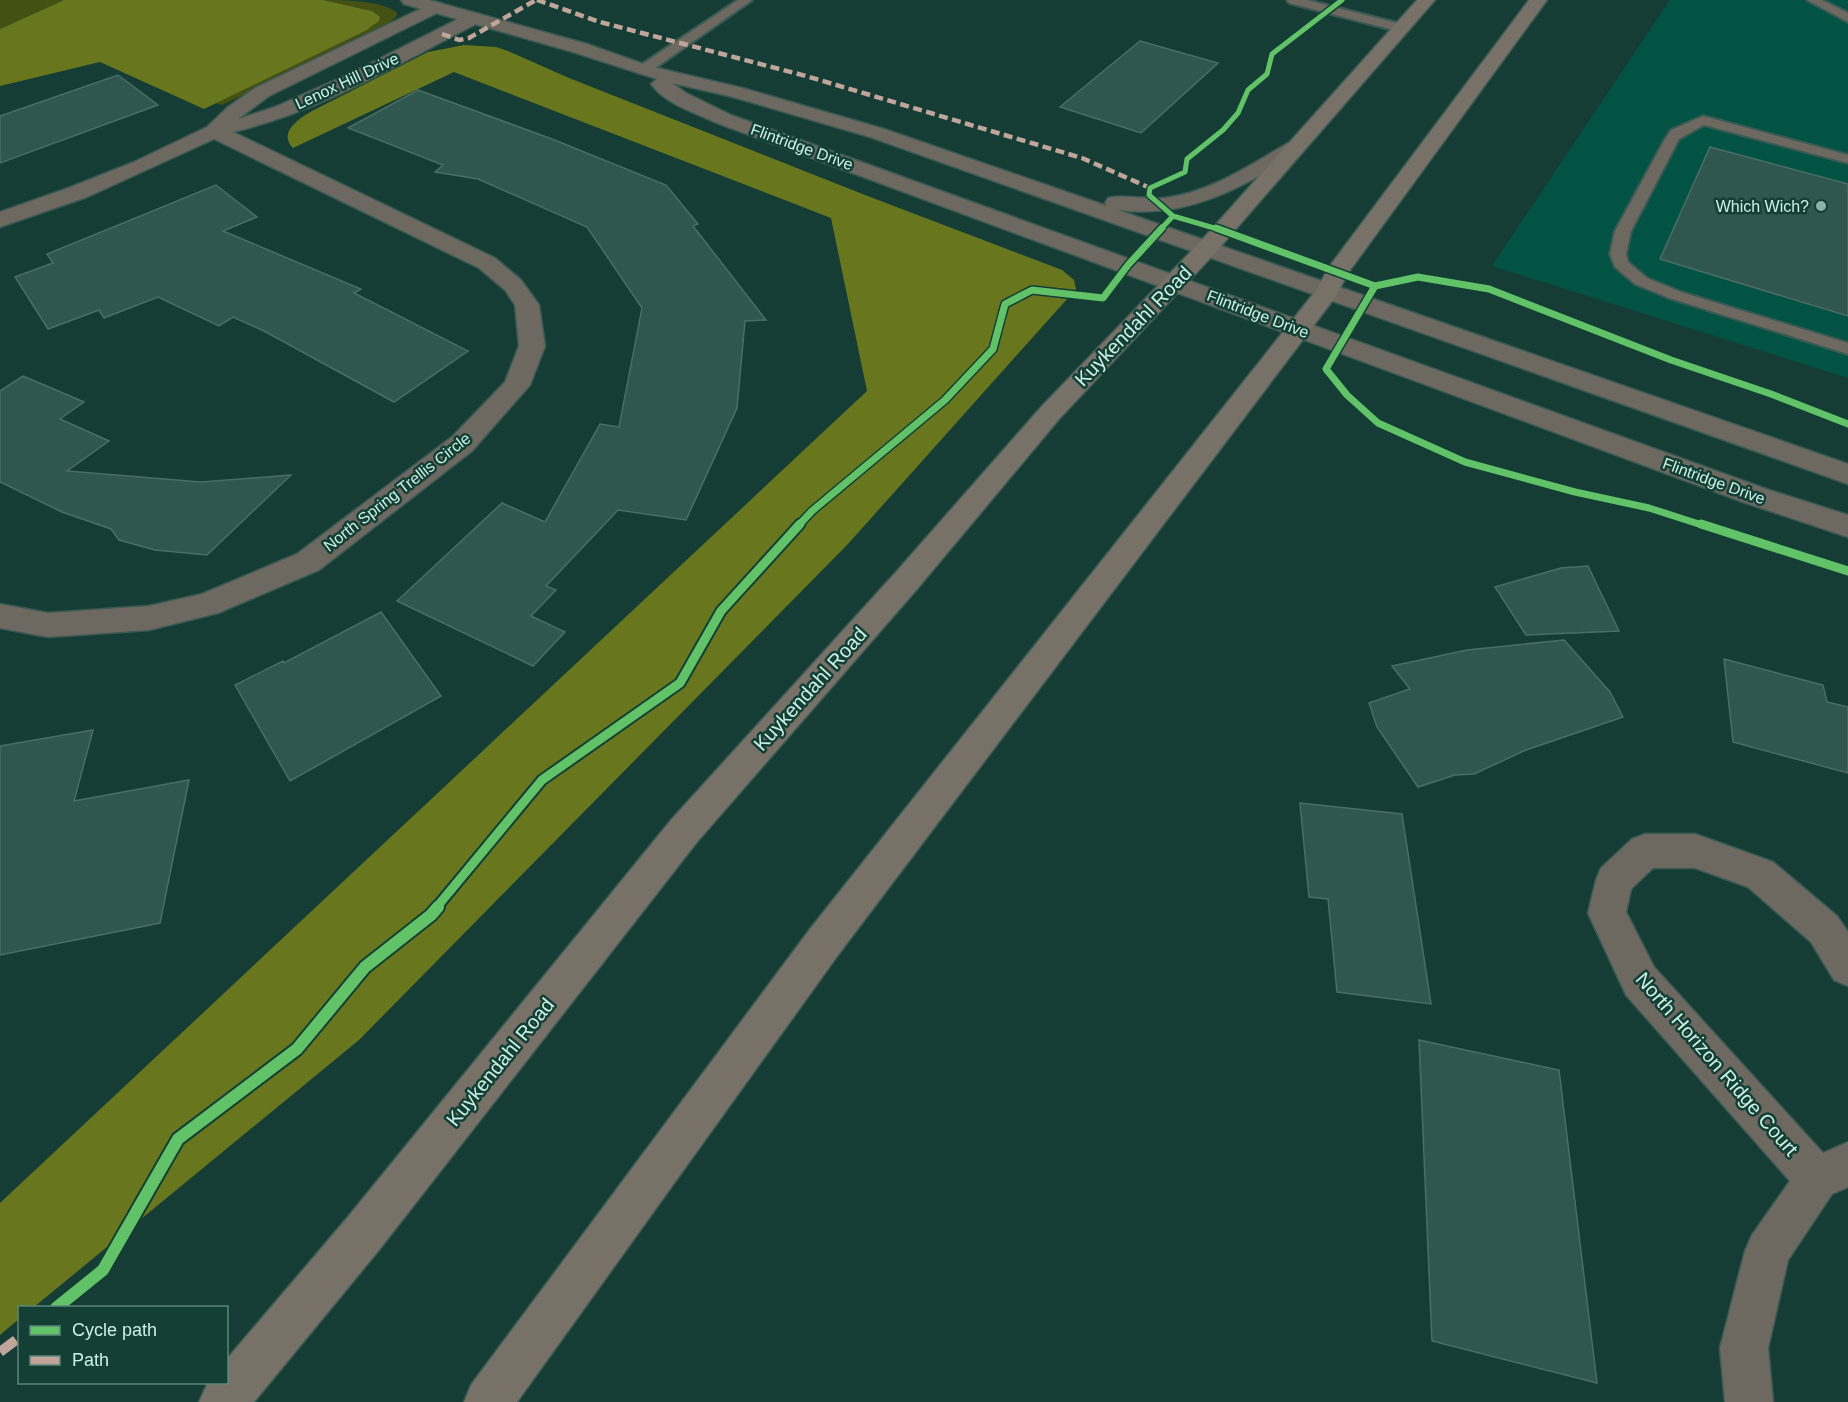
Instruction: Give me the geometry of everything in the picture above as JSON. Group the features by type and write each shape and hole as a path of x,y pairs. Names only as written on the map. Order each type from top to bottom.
{"main road":[{"name":"Kuykendahl Road","path":"223,1402 363,1234 684,831 907,580 1051,412 1208,247 1426,0"},
{"path":"488,1402 824,942 1328,291 1337,272 1529,7"}],"street":[{"name":"Flintridge Drive","path":"410,0 580,48 643,70 739,93 877,133 1208,247 1848,474"},
{"name":"Lenox Hill Drive","path":"214,131 235,111 262,92 435,7"},
{"name":"Lenox Hill Drive","path":"0,220 120,175 214,131 252,122 282,111 358,77 474,18"},
{"name":"Flintridge Drive","path":"643,70 679,97 724,119 1756,496 1848,526"},
{"name":"North Spring Trellis Circle","path":"0,616 48,625 149,618 207,605 308,562 462,444 518,385 532,346 526,305 513,285 487,263 214,131"},
{"path":"1035,187 1129,206 1162,206 1201,198 1246,176 1295,147"},
{"name":"North Horizon Ridge Court","path":"1832,1171 1640,981 1607,913 1614,880 1645,852 1695,852 1760,874 1824,929 1848,967"},
{"path":"1749,1402 1744,1348 1768,1251 1832,1171"}],"lane":[{"path":"643,70 746,0"},
{"path":"1293,0 1401,28"},
{"path":"1813,0 1848,18"},
{"path":"1848,159 1703,120 1674,136 1623,231 1618,254 1621,264 1629,273 1656,288 1693,302 1848,350"}],"shaded area":[{"path":"0,0 64,0 0,29"},
{"path":"323,0 374,3 392,9 398,14 389,24 361,39 222,105 215,103 375,25 372,11"},
{"path":"1670,0 1848,0 1848,378 1492,266"}],"green space":[{"path":"64,0 323,0 372,11 380,17 379,21 367,30 204,109 100,62 0,86 0,29"},
{"path":"464,45 496,47 508,51 569,78 1062,270 1074,280 1076,289 848,544 359,1040 35,1306 18,1306 18,1320 0,1335 0,1203 867,391 831,218 454,72 293,148 289,142 289,132 301,118 428,52"}],"building":[{"path":"1140,41 1218,63 1141,133 1060,107"},
{"path":"118,75 158,105 0,163 0,116"},
{"path":"418,90 552,139 666,185 698,224 693,226 766,320 745,321 737,408 686,520 618,510 546,586 556,590 531,616 565,632 533,666 397,601 502,503 545,522 600,424 619,427 642,308 587,227 478,179 435,172 443,165 348,128"},
{"path":"1710,147 1848,184 1848,316 1660,259"},
{"path":"216,185 257,217 223,231 361,289 354,293 468,351 394,402 264,331 233,317 219,326 158,297 104,318 99,310 48,329 15,277 53,263 47,254"},
{"path":"23,376 84,402 60,419 109,441 67,471 201,482 291,475 207,555 155,550 119,540 111,529 62,512 0,482 0,391"},
{"path":"1588,566 1619,631 1526,635 1495,587 1561,568"},
{"path":"381,612 441,696 290,781 235,685 283,661 284,663"},
{"path":"1564,640 1610,692 1623,717 1526,750 1474,774 1455,775 1418,787 1377,727 1369,703 1410,689 1392,666 1467,650"},
{"path":"1724,659 1823,685 1827,702 1848,707 1848,773 1733,742"},
{"path":"93,730 74,801 189,780 160,923 0,955 0,746"},
{"path":"1300,803 1402,814 1431,1004 1337,992 1328,899 1309,897"},
{"path":"1419,1040 1559,1070 1597,1383 1432,1341"}],"marked path":[{"path":"442,34 459,40 469,38 536,0"},
{"path":"537,0 600,22 806,76 1082,158 1150,188"},
{"path":"0,1352 18,1338"}],"cycle path":[{"path":"1342,0 1272,54 1267,74 1248,90 1238,113 1223,130 1187,159 1185,172 1150,188 1149,195 1173,216 1222,230 1375,286 1418,277 1489,289 1671,360 1771,394 1848,424"},
{"path":"58,1306 103,1270 178,1139 297,1049 365,967 431,915 542,780 680,683 721,611 812,511 945,400 993,349 1005,304 1032,290 1103,298 1128,265 1173,216"},
{"path":"1375,286 1326,369 1347,395 1378,423 1465,462 1575,492 1649,508 1848,571"}],"place":[{"name":"Which Wich?","path":"1821,206"}]}
